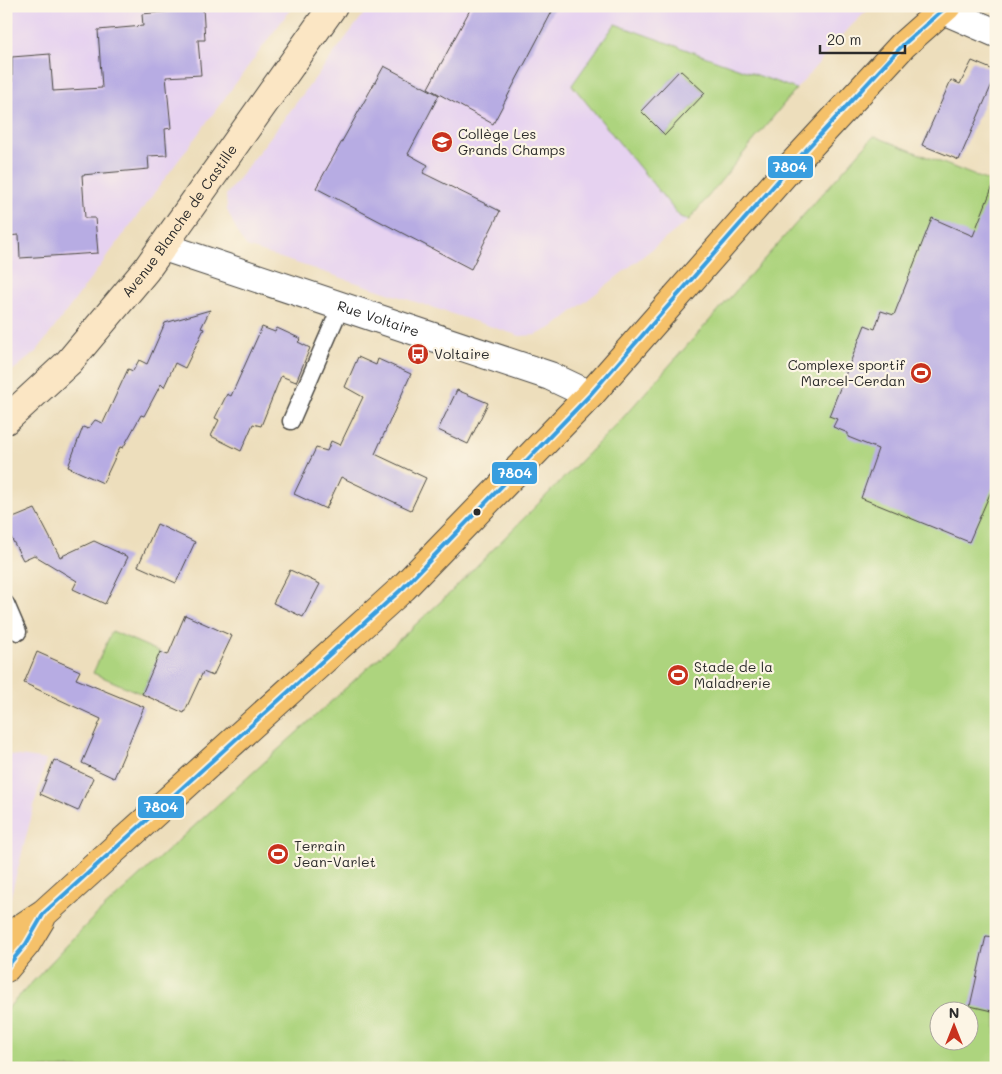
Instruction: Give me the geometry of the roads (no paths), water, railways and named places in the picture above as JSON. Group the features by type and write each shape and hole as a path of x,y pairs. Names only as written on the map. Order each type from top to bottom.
{"main road":[{"path":"6,938 44,913 402,588 590,395 811,144 903,45 945,8"},
{"path":"6,968 26,944 44,913"}],"street":[{"name":"Avenue Blanche de Castille","path":"6,420 69,362 164,247 333,6"},
{"path":"945,8 996,33"},
{"name":"Rue Voltaire","path":"164,247 550,376 590,395"}],"lane":[{"path":"291,421 340,306"},
{"path":"6,604 18,632"}],"place":[{"name":"Collège Les Grands Champs","path":"442,142"},
{"name":"Voltaire","path":"418,354"},
{"name":"Complexe sportif Marcel-Cerdan","path":"921,373"},
{"name":"Stade de la Maladrerie","path":"678,675"},
{"name":"Terrain Jean-Varlet","path":"278,854"}]}
